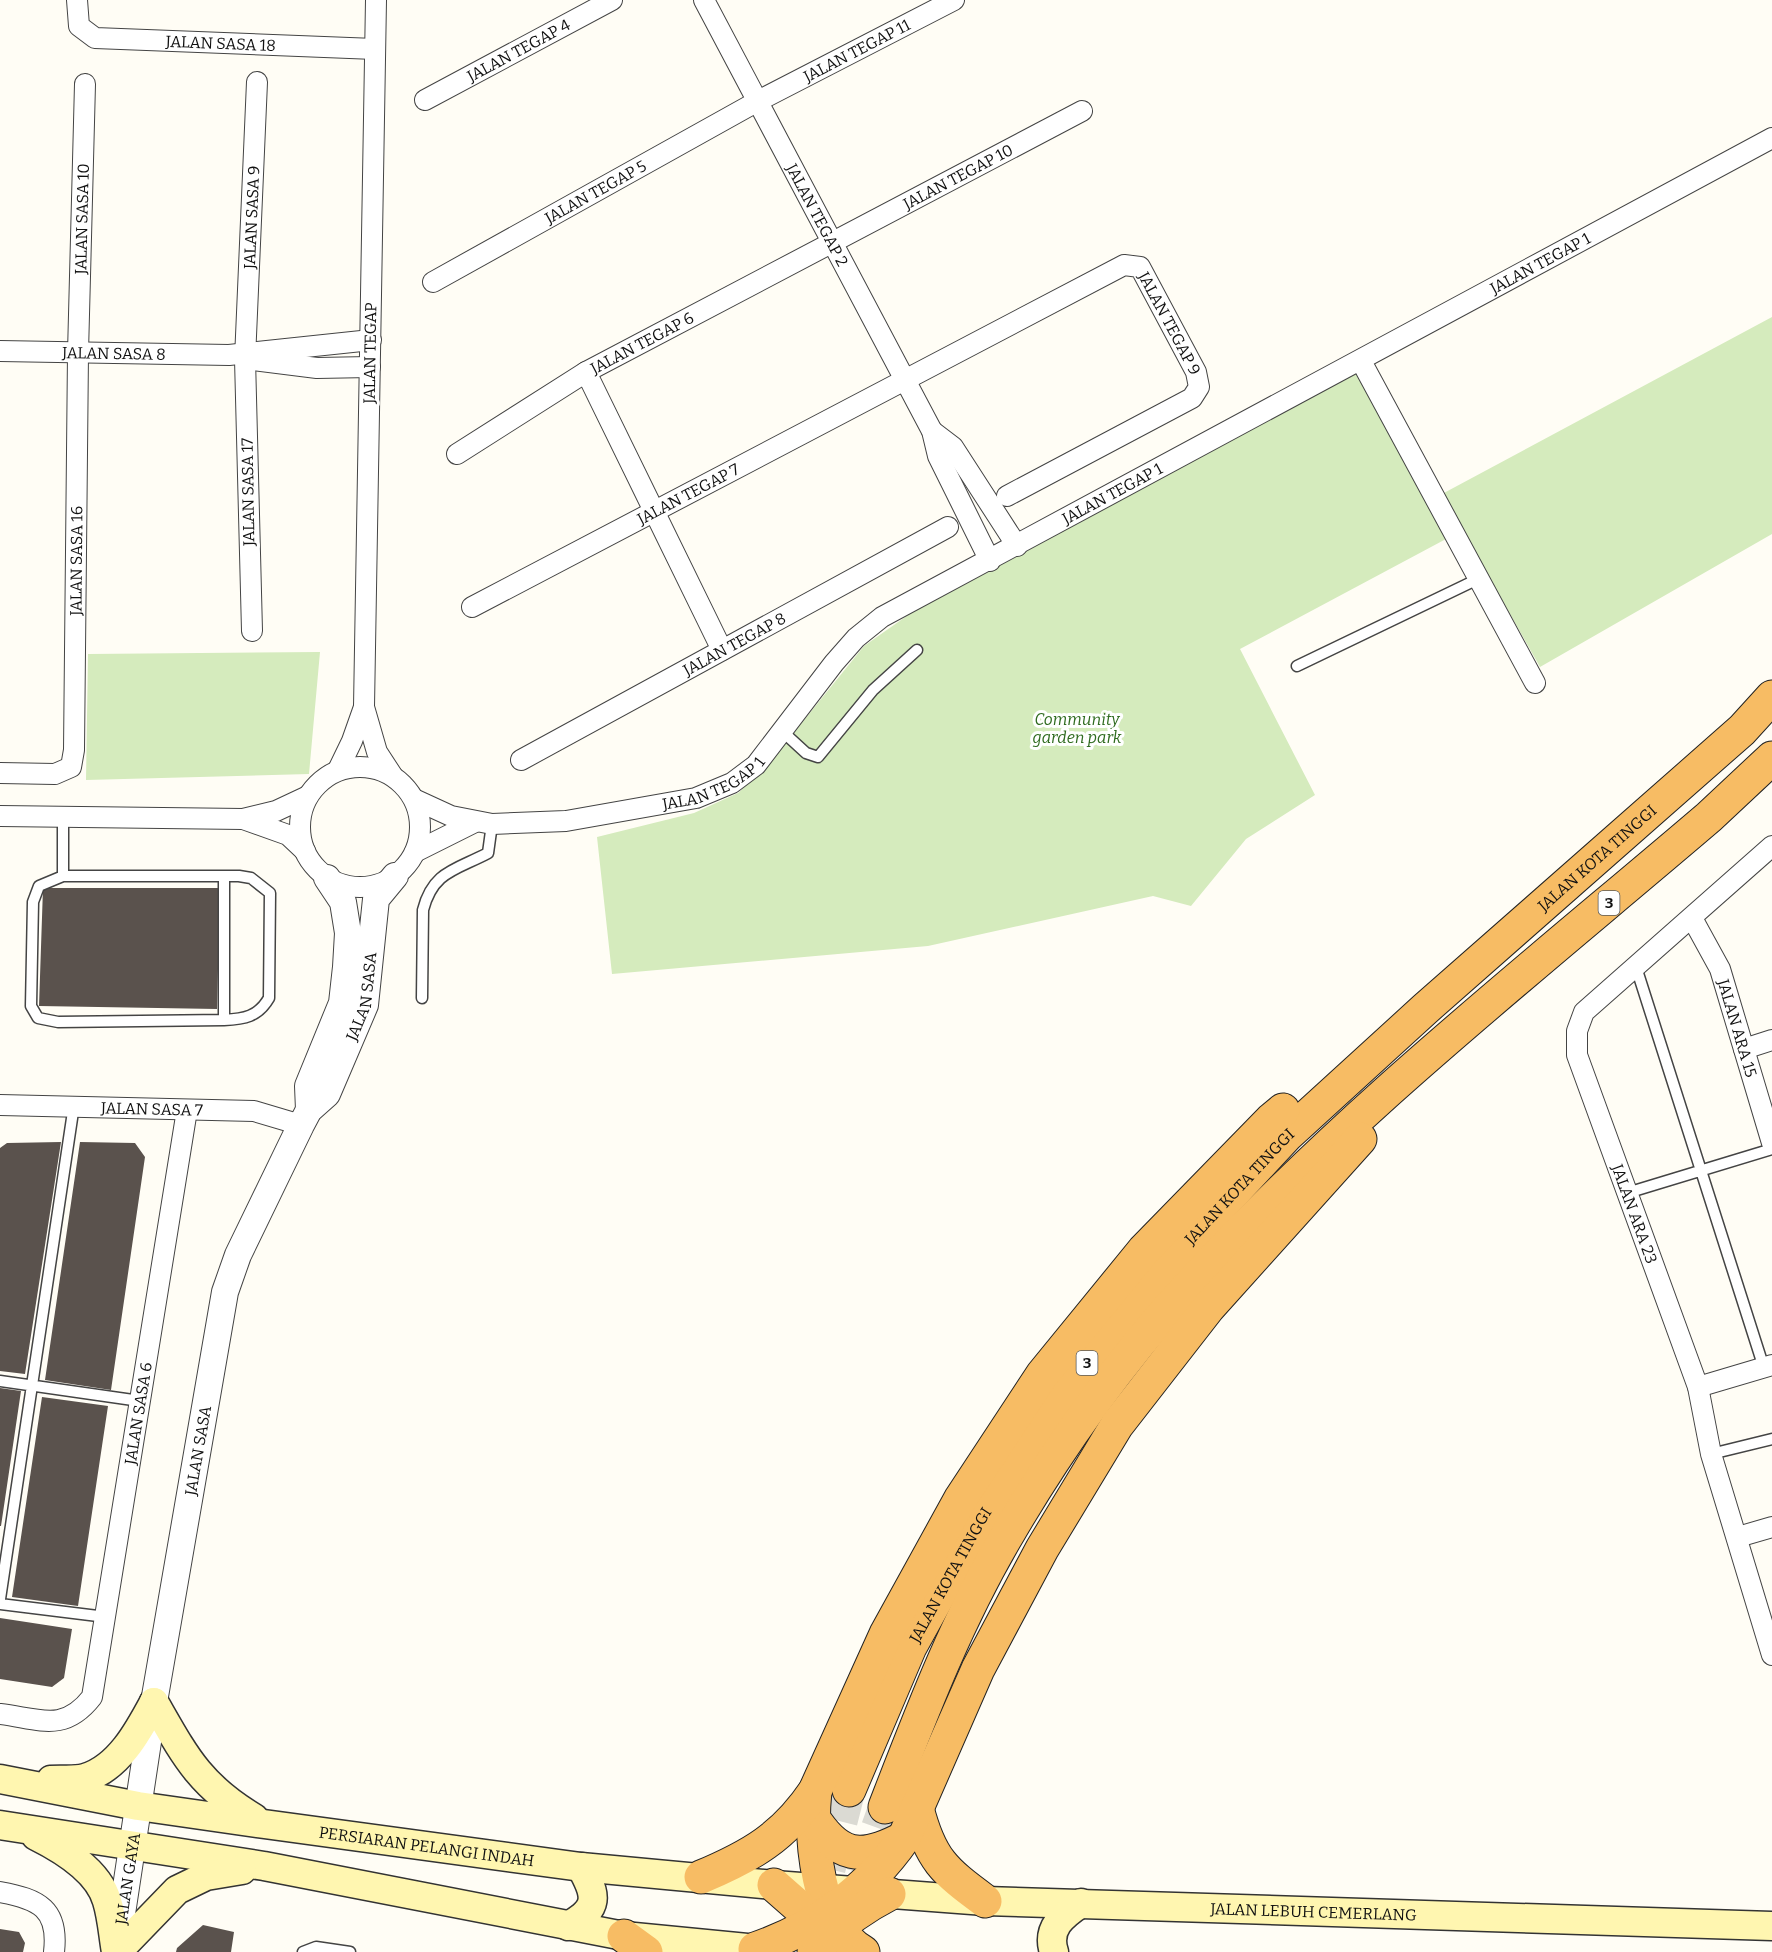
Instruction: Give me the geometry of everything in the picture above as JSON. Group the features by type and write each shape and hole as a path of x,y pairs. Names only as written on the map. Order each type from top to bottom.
{"highway":[{"name":"JALAN KOTA TINGGI","path":"849,1790 910,1647 982,1515 1064,1392 1161,1270 1287,1135 1425,1009 1742,730 1772,697"},
{"name":"JALAN KOTA TINGGI","path":"885,1808 945,1655 1008,1533 1092,1405 1185,1290 1309,1161 1709,817 1772,758"},
{"path":"829,1922 812,1833 814,1804 886,1634 961,1498 1042,1375 1144,1250 1271,1120 1349,1061 1425,1009"},
{"path":"829,1922 888,1860 904,1838 978,1669 1042,1549 1117,1425 1208,1308 1298,1211 1442,1045"},
{"path":"814,1804 825,1836 842,1849 863,1854 881,1850 904,1838"},
{"path":"701,1877 759,1849 814,1804"},
{"path":"917,1808 924,1837 936,1858 950,1875 985,1901"},
{"path":"774,1885 829,1922 862,1952"},
{"path":"769,1951 784,1939 829,1922 889,1894"}],"main road":[{"path":"8,1780 85,1778 109,1763 135,1738 154,1702"},
{"path":"154,1702 200,1777 224,1800 264,1824"},
{"name":"PERSIARAN PELANGI INDAH","path":"8,1780 138,1806 264,1824 581,1867 774,1885"},
{"path":"10,1826 264,1866 568,1926 635,1944 769,1951"},
{"path":"10,1826 58,1847 90,1873 106,1899 116,1952"},
{"path":"116,1952 177,1890 206,1876 264,1866"},
{"path":"568,1926 583,1918 594,1898 593,1885 581,1867"},
{"name":"JALAN LEBUH CEMERLANG","path":"889,1894 985,1901 1772,1926"},
{"path":"1054,1952 1052,1939 1056,1924 1063,1914 1081,1903"}],"street":[{"name":"JALAN TEGAP","path":"376,0 364,707 377,752 392,775"},
{"name":"JALAN TEGAP 4","path":"425,100 612,0"},
{"name":"JALAN TEGAP 2","path":"704,0 932,430 938,456 990,561"},
{"name":"JALAN TEGAP 11","path":"758,100 954,0"},
{"name":"JALAN SASA 18","path":"77,9 84,32 95,38 375,50"},
{"name":"JALAN SASA 9","path":"240,356 257,82"},
{"name":"JALAN SASA 10","path":"78,353 85,84"},
{"name":"JALAN TEGAP 5","path":"433,282 758,100"},
{"name":"JALAN TEGAP 10","path":"834,242 1082,111"},
{"name":"JALAN TEGAP 1","path":"414,799 451,816 484,823 566,821 696,798 732,783 756,765 856,638 882,617 990,561 1082,508 1361,361 1772,138"},
{"name":"JALAN TEGAP 6","path":"457,454 586,372 834,242"},
{"name":"JALAN TEGAP 9","path":"905,380 1124,265 1140,267 1196,372 1198,387 1195,393 1192,398 1007,495"},
{"name":"JALAN SASA 8","path":"0,351 240,356 370,340"},
{"name":"JALAN SASA 16","path":"0,773 55,774 71,767 74,750 78,353"},
{"name":"JALAN SASA 8","path":"240,356 317,369 370,367"},
{"name":"JALAN SASA 17","path":"240,356 252,631"},
{"path":"1361,361 1535,683"},
{"path":"586,372 722,650"},
{"name":"JALAN TEGAP 7","path":"472,608 905,380"},
{"name":"JALAN TEGAP 2","path":"932,430 953,447 1017,546"},
{"name":"JALAN TEGAP 8","path":"521,760 948,526"},
{"name":"JALAN TEGAP","path":"338,770 352,741 364,707"},
{"path":"243,819 288,835 327,878 350,886 374,886 395,876 407,865 415,852 420,834 419,816 414,799 405,785 392,775 366,766 338,770 321,781 308,796 301,814 300,833 304,851"},
{"path":"0,816 243,819 276,811 308,796"},
{"name":"JALAN TEGAP 1","path":"415,852 484,823"},
{"name":"JALAN ARA 23","path":"1772,846 1584,1012 1577,1031 1577,1055 1698,1388 1711,1454 1738,1538 1766,1613 1772,1655"},
{"name":"JALAN SASA","path":"138,1806 225,1292 238,1255 305,1118 327,1095 364,1005 376,899 395,876"},
{"name":"JALAN SASA","path":"305,1118 308,1086 342,1003 346,967 348,933 343,902 327,878"},
{"name":"JALAN ARA 15","path":"1692,918 1720,969 1772,1143"},
{"path":"1744,1049 1772,1040"},
{"name":"JALAN SASA 7","path":"0,1105 254,1111 305,1118"},
{"name":"JALAN SASA 6","path":"0,1713 54,1721 67,1720 80,1713 92,1697 186,1110"},
{"path":"1698,1388 1768,1366"},
{"path":"1738,1538 1772,1527"},
{"name":"JALAN GAYA","path":"116,1952 138,1806"},
{"path":"0,1892 28,1897 50,1913 56,1934 54,1952"}],"lane":[{"path":"1297,666 1478,579"},
{"path":"782,731 806,753 818,757 873,690 917,650"},
{"path":"63,817 63,876"},
{"path":"422,998 423,910 426,897 434,883 452,868 488,853 484,823"},
{"path":"63,876 224,877 251,878 270,893 269,998 255,1015 243,1019 224,1020 58,1022 38,1018 32,1006 33,902 39,886 63,876"},
{"path":"224,877 224,1020"},
{"path":"1636,968 1768,1366"},
{"path":"0,1599 74,1105"},
{"path":"1627,1193 1772,1149"},
{"path":"0,1381 140,1401"},
{"path":"1711,1454 1772,1439"},
{"path":"0,1604 106,1617"},
{"path":"303,1952 316,1947 350,1952"}],"green space":[{"path":"1772,317 1772,534 1540,667 1442,494"},
{"name":"Community garden park","path":"1356,372 1446,539 1240,649 1315,795 1246,839 1191,906 1153,896 928,946 612,974 597,837 694,813 738,793 766,767 864,646 911,613 1012,559 1073,519"},
{"path":"320,652 309,774 86,780 88,654"}],"building":[{"path":"43,888 220,888 217,1009 39,1006"},
{"path":"61,1142 25,1374 0,1371 0,1148 7,1143"},
{"path":"80,1142 135,1143 145,1157 111,1390 45,1380"},
{"path":"0,1388 21,1391 1,1526 0,1526"},
{"path":"42,1397 108,1406 78,1606 12,1597"},
{"path":"0,1618 72,1629 64,1678 52,1687 0,1679"},
{"path":"203,1925 234,1932 231,1952 176,1952 177,1948"},
{"path":"0,1929 19,1932 25,1943 23,1952 0,1952"}],"tunnel":[{"path":"829,1869 849,1790"},
{"path":"861,1874 885,1807"}]}
